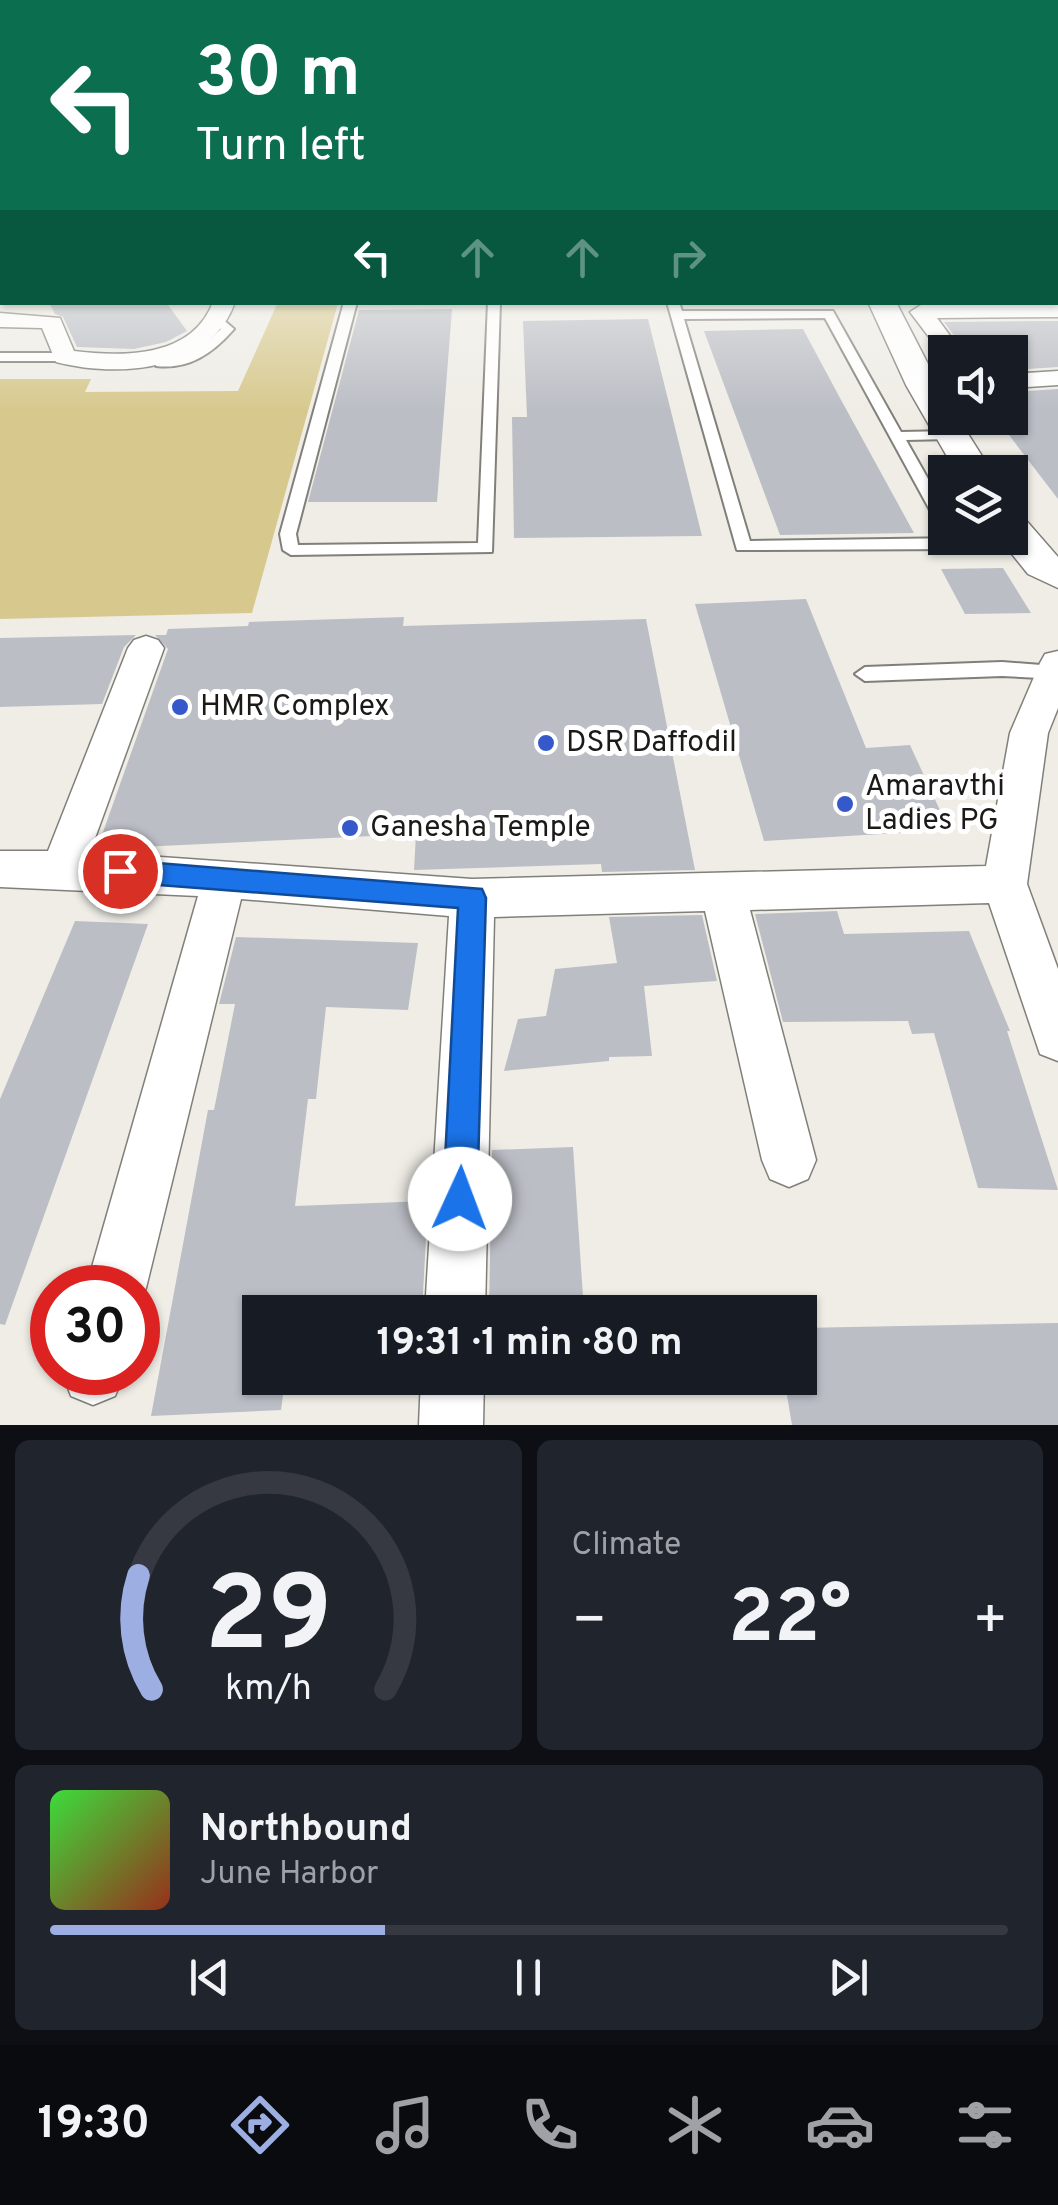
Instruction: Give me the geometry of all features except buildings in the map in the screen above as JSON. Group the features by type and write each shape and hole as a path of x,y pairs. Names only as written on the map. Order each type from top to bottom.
{"street":[{"path":"884,305 928,376"},
{"path":"0,320 47,320 52,323 64,357 95,363 125,362 190,347 211,330 222,307"},
{"path":"938,335 921,312 1058,310"},
{"path":"1028,380 1058,378"},
{"path":"950,435 963,455"},
{"path":"1028,548 1042,565 1058,574"},
{"path":"62,870 146,648"},
{"path":"1056,668 1030,733 1006,884 1058,1036"},
{"path":"0,869 472,898 1006,884"},
{"path":"122,1265 224,880"},
{"path":"722,893 789,1160"},
{"path":"456,1295 472,898"},
{"path":"451,1425 452,1395"}],"lane":[{"path":"348,305 288,534 292,550 486,548 494,305"},
{"path":"161,362 182,364 197,358 228,328 222,307"},
{"path":"928,493 829,314 675,309 743,546 928,545"},
{"path":"0,357 64,357"},
{"path":"896,436 950,435"},
{"path":"865,674 1056,668"}],"shaded area":[{"path":"277,305 337,305 252,613 0,619 0,379 91,379 85,392 238,391"}],"place":[{"name":"HMR Complex","path":"180,707"},
{"name":"DSR Daffodil","path":"546,743"},
{"name":"Amaravthi Ladies PG","path":"845,804"},
{"name":"Ganesha Temple","path":"350,828"}],"route":[{"path":"120,871 472,898 460,1199"}]}
